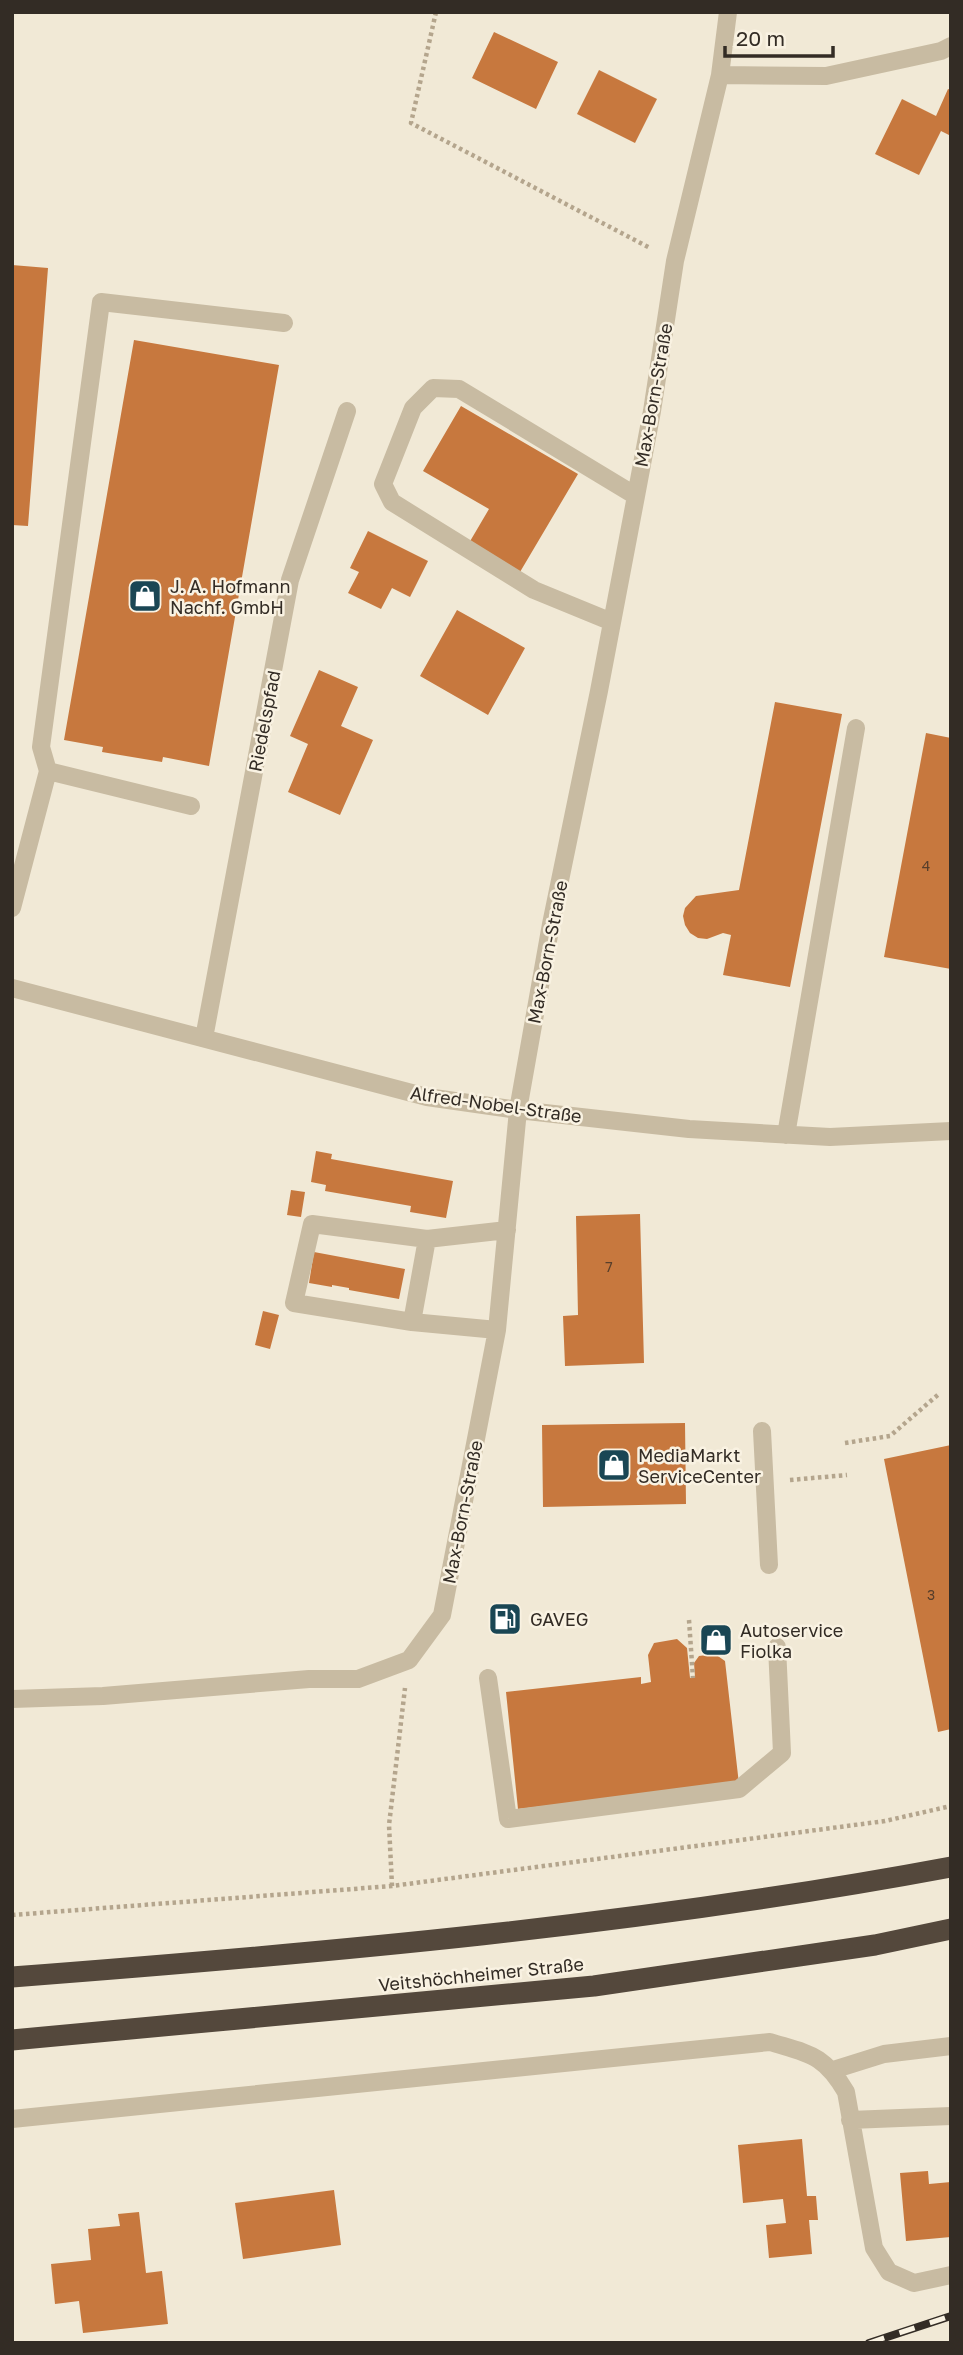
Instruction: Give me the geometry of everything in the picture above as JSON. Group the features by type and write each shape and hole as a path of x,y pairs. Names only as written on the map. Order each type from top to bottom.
{"highway":[{"path":"12,1976 207,1962 605,1922 855,1885 951,1867"},
{"name":"Veitshöchheimer Straße","path":"12,2040 594,1986 875,1945 951,1929"}],"street":[{"name":"Max-Born-Straße","path":"409,1660 442,1615 497,1330 518,1110 551,924 652,411 675,261 720,75 728,12"},
{"path":"720,75 826,76 941,51 951,46"},
{"path":"12,908 48,771 41,747 101,302 284,323"},
{"path":"612,621 534,590 392,502 383,484 412,408 433,387 459,389 636,496"},
{"name":"Riedelspfad","path":"204,1038 290,580 347,411"},
{"path":"786,1135 856,729"},
{"path":"48,771 191,807"},
{"name":"Alfred-Nobel-Straße","path":"12,988 428,1097 689,1129 830,1137 951,1131"},
{"path":"497,1330 412,1322 294,1303 312,1224 427,1239 507,1230"},
{"path":"412,1322 427,1239"},
{"path":"762,1431 769,1565"},
{"path":"488,1678 508,1819 739,1789 782,1753 777,1647"},
{"path":"12,1699 103,1696 309,1679 358,1679 409,1660"},
{"path":"12,2119 770,2042 811,2055 833,2070 846,2092 874,2248 889,2272 914,2283 951,2275"},
{"path":"833,2070 884,2054 951,2046"},
{"path":"849,2120 951,2116"}],"path":[{"path":"436,12 411,123 675,261"},
{"path":"845,1443 890,1436 940,1393"},
{"path":"793,1480 847,1475"},
{"path":"689,1620 693,1678"},
{"path":"392,1886 388,1825 409,1660"},
{"path":"12,1915 392,1886 885,1821 951,1806"}],"building":[{"path":"494,32 558,62 536,109 472,78"},
{"path":"599,70 657,99 635,143 577,114"},
{"path":"948,89 951,90 951,136 941,131 919,175 875,154 902,99 936,116"},
{"path":"12,265 48,268 28,526 12,525"},
{"path":"134,340 279,365 209,766 163,757 162,762 102,752 103,747 64,740"},
{"path":"461,406 578,474 520,572 469,543 489,509 423,471"},
{"path":"368,531 428,561 410,597 392,588 381,609 348,593 359,572 350,568"},
{"path":"457,610 525,648 488,715 420,676"},
{"path":"319,670 358,687 341,726 373,740 340,815 288,792 308,744 290,736"},
{"path":"775,702 842,714 790,987 723,975 731,935 723,933 707,939 698,938 690,933 683,916 685,908 696,896 739,890"},
{"path":"926,733 951,738 951,969 884,957"},
{"path":"316,1151 332,1154 331,1159 453,1181 446,1218 410,1212 411,1206 325,1191 326,1185 311,1182"},
{"path":"291,1190 305,1192 301,1217 287,1215"},
{"path":"640,1214 644,1363 565,1366 563,1316 578,1315 576,1216"},
{"path":"314,1252 405,1269 399,1299 309,1283"},
{"path":"263,1311 279,1315 270,1349 255,1345"},
{"name":"MediaMarkt ServiceCenter","path":"685,1423 686,1504 543,1507 542,1425"},
{"path":"951,1445 951,1729 938,1732 884,1459"},
{"path":"677,1639 687,1648 690,1678 695,1677 694,1663 699,1656 715,1654 725,1661 739,1784 518,1809 506,1692 641,1677 641,1684 651,1682 648,1655 654,1643"},
{"path":"802,2139 807,2196 816,2196 818,2220 809,2220 812,2254 769,2258 766,2225 786,2223 783,2199 743,2203 738,2145"},
{"path":"928,2171 929,2184 951,2182 951,2237 906,2241 900,2173"},
{"path":"334,2190 341,2245 243,2259 235,2203"},
{"path":"139,2212 146,2273 162,2271 168,2324 83,2333 79,2301 55,2304 51,2264 91,2260 88,2229 120,2226 118,2214"}],"railway":[{"path":"869,2343 951,2316"}],"place":[{"name":"J. A. Hofmann Nachf. GmbH","path":"145,596"},
{"name":"MediaMarkt ServiceCenter","path":"614,1465"},
{"name":"GAVEG","path":"505,1619"},
{"name":"Autoservice Fiolka","path":"716,1640"}]}
